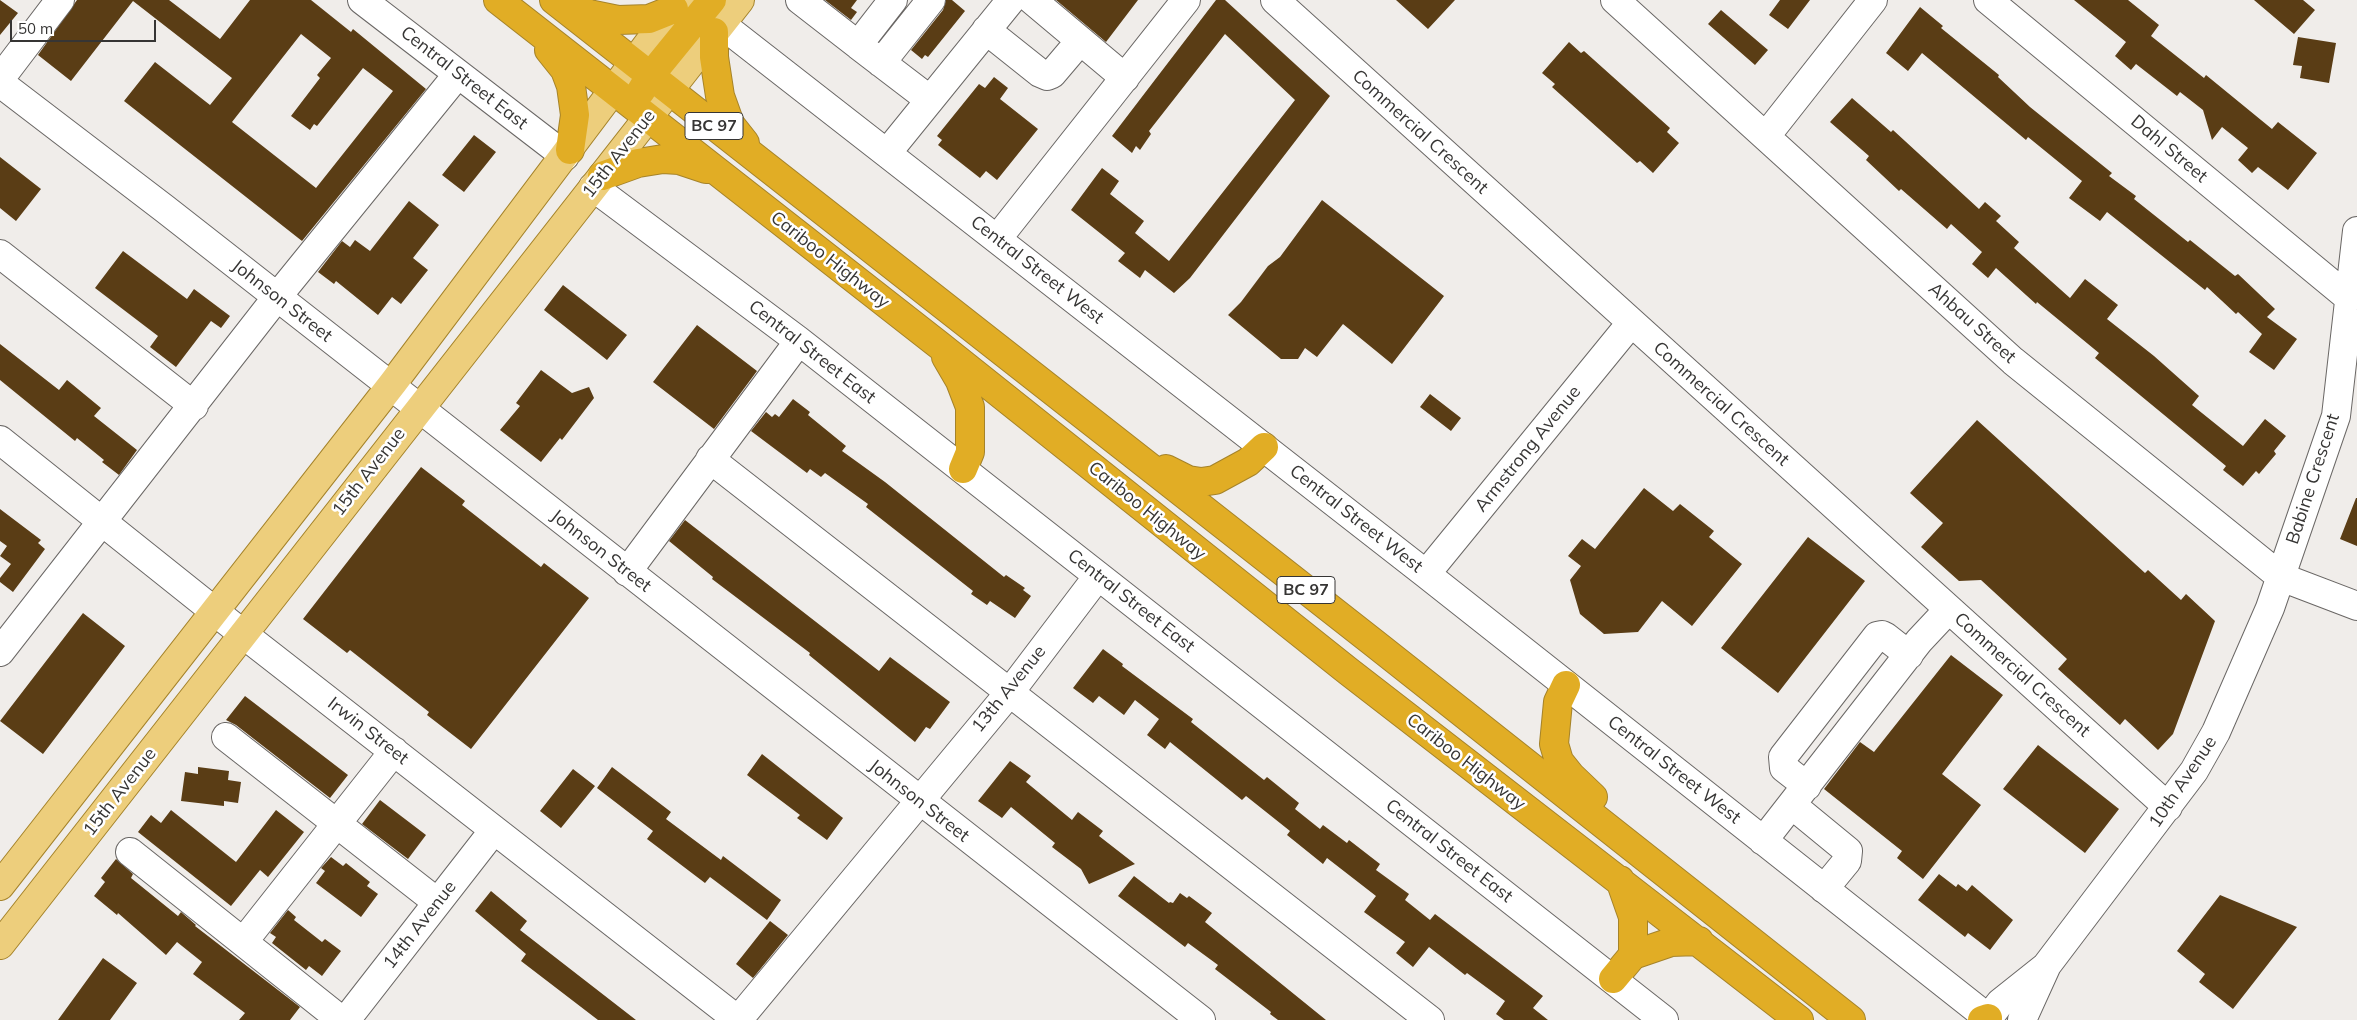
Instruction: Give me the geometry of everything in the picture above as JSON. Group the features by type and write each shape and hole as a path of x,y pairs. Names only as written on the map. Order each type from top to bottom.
{"highway":[{"name":"Cariboo Highway","path":"498,0 939,345 1348,671 1799,1020"},
{"name":"Cariboo Highway","path":"554,0 1130,451 1851,1020"},
{"path":"558,0 589,14 618,20 649,19 678,5"},
{"path":"715,14 715,70 720,96 730,124 760,162"},
{"path":"528,23 565,70 571,86 575,115 568,153"},
{"path":"598,182 638,163 663,159 679,160 721,174"},
{"path":"939,345 960,381 970,407 970,452 962,469"},
{"path":"1130,451 1188,480 1201,482 1215,480 1248,462 1264,447"},
{"path":"1566,685 1558,702 1554,744 1559,761 1571,776 1620,822 1646,859"},
{"path":"1620,880 1633,917 1633,955"},
{"path":"1613,979 1633,955 1671,942 1699,942"}],"main road":[{"name":"15th Avenue","path":"0,886 391,386 614,91 651,76 715,14 740,0"},
{"name":"15th Avenue","path":"0,946 598,182 647,116 651,76 678,5"}],"street":[{"path":"0,81 60,0"},
{"name":"Central Street East","path":"362,0 458,74 568,153"},
{"path":"800,0 930,100"},
{"path":"858,45 893,0"},
{"path":"881,63 931,0"},
{"path":"887,153 1011,0"},
{"path":"1032,0 1124,78"},
{"path":"997,239 1186,0"},
{"name":"Commercial Crescent","path":"1274,0 2168,807"},
{"name":"Ahbau Street","path":"1615,0 2013,361 2281,577 2357,606"},
{"path":"1766,136 1873,0"},
{"name":"Dahl Street","path":"1988,0 2349,298"},
{"name":"Central Street West","path":"715,14 887,153 1426,574 1986,1019"},
{"path":"986,30 1040,73 1047,76 1052,74 1080,41"},
{"path":"2,643 194,406 277,297 458,74"},
{"name":"Johnson Street","path":"0,81 1200,1020"},
{"name":"Central Street East","path":"598,182 1664,1020"},
{"name":"Babine Crescent","path":"2281,577 2336,416 2357,230"},
{"path":"0,254 194,406"},
{"name":"Armstrong Avenue","path":"1426,574 1631,324"},
{"path":"627,572 799,341"},
{"name":"Irwin Street","path":"0,440 243,634 738,1020"},
{"path":"710,459 1430,1020"},
{"name":"13th Avenue","path":"738,1020 918,800 1010,692 1098,576"},
{"name":"10th Avenue","path":"2022,1020 2047,965 2194,771 2216,732 2270,608 2281,577"},
{"path":"1763,841 1909,655 1948,609"},
{"path":"1824,889 1847,861 1848,851 1799,796 1784,768 1782,757 1877,636 1882,635 1886,637 1909,655"},
{"path":"226,736 438,902"},
{"path":"244,941 394,752"},
{"name":"14th Avenue","path":"346,1020 494,830"},
{"path":"130,852 341,1020"},
{"name":"10th Avenue","path":"1986,1019 2000,1003 2047,965"}],"building":[{"path":"0,0 18,13 0,35"},
{"path":"77,0 169,0 220,39 250,0 311,0 351,32 353,29 426,89 302,241 124,101 155,62 210,105 232,78 133,1 71,81 38,55","holes":["301,34 331,58 317,75 320,78 291,116 310,130 314,124 317,126 363,68 393,91 316,188 232,122"]},
{"path":"825,0 857,0 851,8 857,12 851,20"},
{"path":"946,0 952,0 965,11 928,57 925,55 922,59 911,50 943,10"},
{"path":"1056,0 1138,0 1106,42"},
{"path":"1216,0 1225,0 1330,96 1190,278 1174,293 1145,270 1140,278 1118,261 1125,253 1071,210 1102,168 1119,181 1110,194 1144,221 1135,233 1169,261 1295,100 1225,34 1149,131 1151,134 1140,150 1136,146 1132,153 1112,136"},
{"path":"1396,0 1455,0 1428,29"},
{"path":"1780,0 1810,0 1788,29 1769,15"},
{"path":"2074,0 2128,0 2159,25 2151,36 2204,78 2206,75 2272,129 2278,122 2317,153 2288,190 2258,167 2252,173 2238,160 2248,148 2222,127 2212,140 2203,110 2180,92 2177,96 2136,64 2131,70 2115,56 2126,42"},
{"path":"2254,0 2303,0 2315,10 2294,34"},
{"path":"1920,7 1943,26 1941,28 1999,75 1998,77 2030,107 2112,173 2109,176 2136,196 2134,199 2235,276 2238,274 2275,309 2267,317 2297,339 2274,370 2249,352 2262,334 2238,312 2236,314 2207,287 2205,290 2107,212 2100,221 2069,198 2082,181 2028,137 2026,140 1922,53 1908,71 1886,53"},
{"path":"1721,10 1768,50 1755,65 1708,24"},
{"path":"2298,37 2336,43 2329,83 2300,78 2302,66 2293,65"},
{"path":"1569,42 1581,53 1584,51 1670,128 1667,132 1679,143 1653,173 1640,161 1637,163 1552,87 1555,84 1542,73"},
{"path":"994,77 1008,88 1000,99 1038,129 997,180 986,171 980,178 938,145 942,140 937,136 979,84 985,88"},
{"path":"1852,98 1891,132 1893,130 1979,209 1985,202 2001,216 1996,221 2019,242 2014,248 2070,298 2085,279 2118,305 2107,319 2154,356 2199,396 2192,405 2243,446 2265,419 2286,436 2274,451 2276,454 2259,474 2256,471 2243,486 2223,470 2226,466 2095,358 2099,353 2037,302 2036,304 1996,268 1988,278 1972,264 1982,252 1951,224 1947,229 1901,189 1899,191 1866,160 1869,156 1830,122"},
{"path":"474,135 496,152 464,192 442,175"},
{"path":"0,157 41,189 16,221 0,208"},
{"path":"1322,200 1444,296 1392,364 1343,324 1317,357 1305,348 1298,359 1281,359 1228,315 1241,302 1268,266 1280,257"},
{"path":"409,201 439,225 413,258 428,270 401,304 392,297 378,315 336,281 334,284 318,272 342,241 350,247 355,240 370,251"},
{"path":"123,251 187,299 194,289 230,316 221,328 211,321 176,367 150,347 158,336 95,288"},
{"path":"563,285 627,335 607,360 544,310"},
{"path":"697,325 757,371 714,429 653,382"},
{"path":"0,344 59,390 67,380 101,408 94,416 137,450 119,475 77,438 75,441 0,380"},
{"path":"541,370 572,393 589,387 594,398 562,440 560,438 541,462 500,430 520,406 516,403"},
{"path":"1430,394 1461,418 1451,431 1420,407"},
{"path":"793,399 810,412 808,415 846,446 842,451 885,482 1004,577 1006,575 1025,588 1023,590 1031,596 1015,618 990,601 987,605 971,594 973,591 866,507 868,504 825,473 821,477 810,469 807,473 751,431 766,412 772,417 775,414 779,417"},
{"path":"1977,420 2145,573 2148,570 2181,600 2186,594 2215,621 2173,734 2158,750 2125,719 2120,725 2058,669 2067,659 1981,580 1959,581 1921,547 1943,523 1910,493"},
{"path":"421,467 465,501 462,505 541,567 544,563 589,598 471,749 427,715 429,712 350,650 347,653 303,619"},
{"path":"1644,488 1673,511 1680,504 1714,531 1709,537 1742,564 1692,626 1662,601 1638,632 1604,634 1580,614 1570,580 1581,566 1568,556 1582,539 1595,549"},
{"path":"2357,498 2357,546 2340,539"},
{"path":"0,509 41,540 38,543 45,549 13,592 0,582 0,578 11,564 0,556 7,546 0,541"},
{"path":"685,520 879,671 890,657 950,702 930,729 926,727 915,742 809,655 810,653 712,579 713,577 669,541"},
{"path":"1808,537 1865,581 1778,693 1721,648"},
{"path":"83,613 125,646 43,754 0,721"},
{"path":"1103,649 1123,664 1122,666 1193,719 1191,722 1264,780 1267,777 1299,803 1295,809 1320,829 1323,825 1347,843 1349,840 1380,864 1376,870 1409,894 1405,900 1430,920 1435,914 1543,996 1533,1008 1548,1020 1504,1020 1496,1014 1505,1001 1467,973 1465,975 1429,947 1413,967 1396,953 1405,942 1364,912 1376,896 1327,858 1323,864 1287,835 1290,831 1246,796 1242,800 1170,742 1165,749 1147,735 1159,719 1135,700 1124,715 1099,696 1093,703 1073,688"},
{"path":"1951,655 2003,695 1942,774 1981,805 1923,879 1897,858 1902,851 1824,789 1860,742 1874,752"},
{"path":"245,696 348,775 330,798 236,725 226,720"},
{"path":"2038,745 2119,809 2085,853 2003,789"},
{"path":"762,754 843,818 827,840 797,818 800,815 747,775"},
{"path":"1010,761 1031,776 1026,782 1072,820 1078,812 1103,831 1099,836 1135,864 1089,884 1081,869 1052,847 1055,843 1011,807 1002,818 978,801"},
{"path":"198,767 229,771 228,780 241,782 238,803 224,801 224,806 181,801 185,772 198,774"},
{"path":"612,767 671,812 666,819 721,860 723,856 781,900 767,920 710,877 705,883 647,839 653,831 597,788"},
{"path":"573,769 595,786 561,828 540,811"},
{"path":"380,800 426,835 408,859 362,824"},
{"path":"171,810 236,862 276,810 304,832 268,877 260,870 231,906 138,832 151,815 161,823"},
{"path":"331,857 343,866 346,863 370,882 367,886 378,894 361,917 316,883 325,871 321,868"},
{"path":"116,859 133,874 131,878 178,916 181,912 195,926 300,1007 290,1020 239,1020 245,1013 193,974 202,962 177,942 166,955 118,913 117,915 94,896 105,882 101,878"},
{"path":"1939,874 1956,887 1958,884 1967,891 1972,885 2013,920 1990,950 1968,933 1965,937 1918,900"},
{"path":"1134,876 1169,903 1173,903 1180,893 1187,898 1189,896 1212,913 1205,922 1326,1020 1278,1020 1270,1014 1271,1012 1215,969 1218,965 1188,943 1185,947 1118,896"},
{"path":"491,891 527,921 520,930 636,1020 598,1020 521,961 526,954 475,911"},
{"path":"2220,895 2297,927 2233,1009 2199,982 2205,974 2177,951"},
{"path":"288,910 296,917 294,920 322,942 325,939 341,951 322,976 309,966 306,970 272,943 276,937 270,933"},
{"path":"770,921 788,935 753,978 736,964"},
{"path":"103,958 137,983 110,1020 58,1020"}]}
